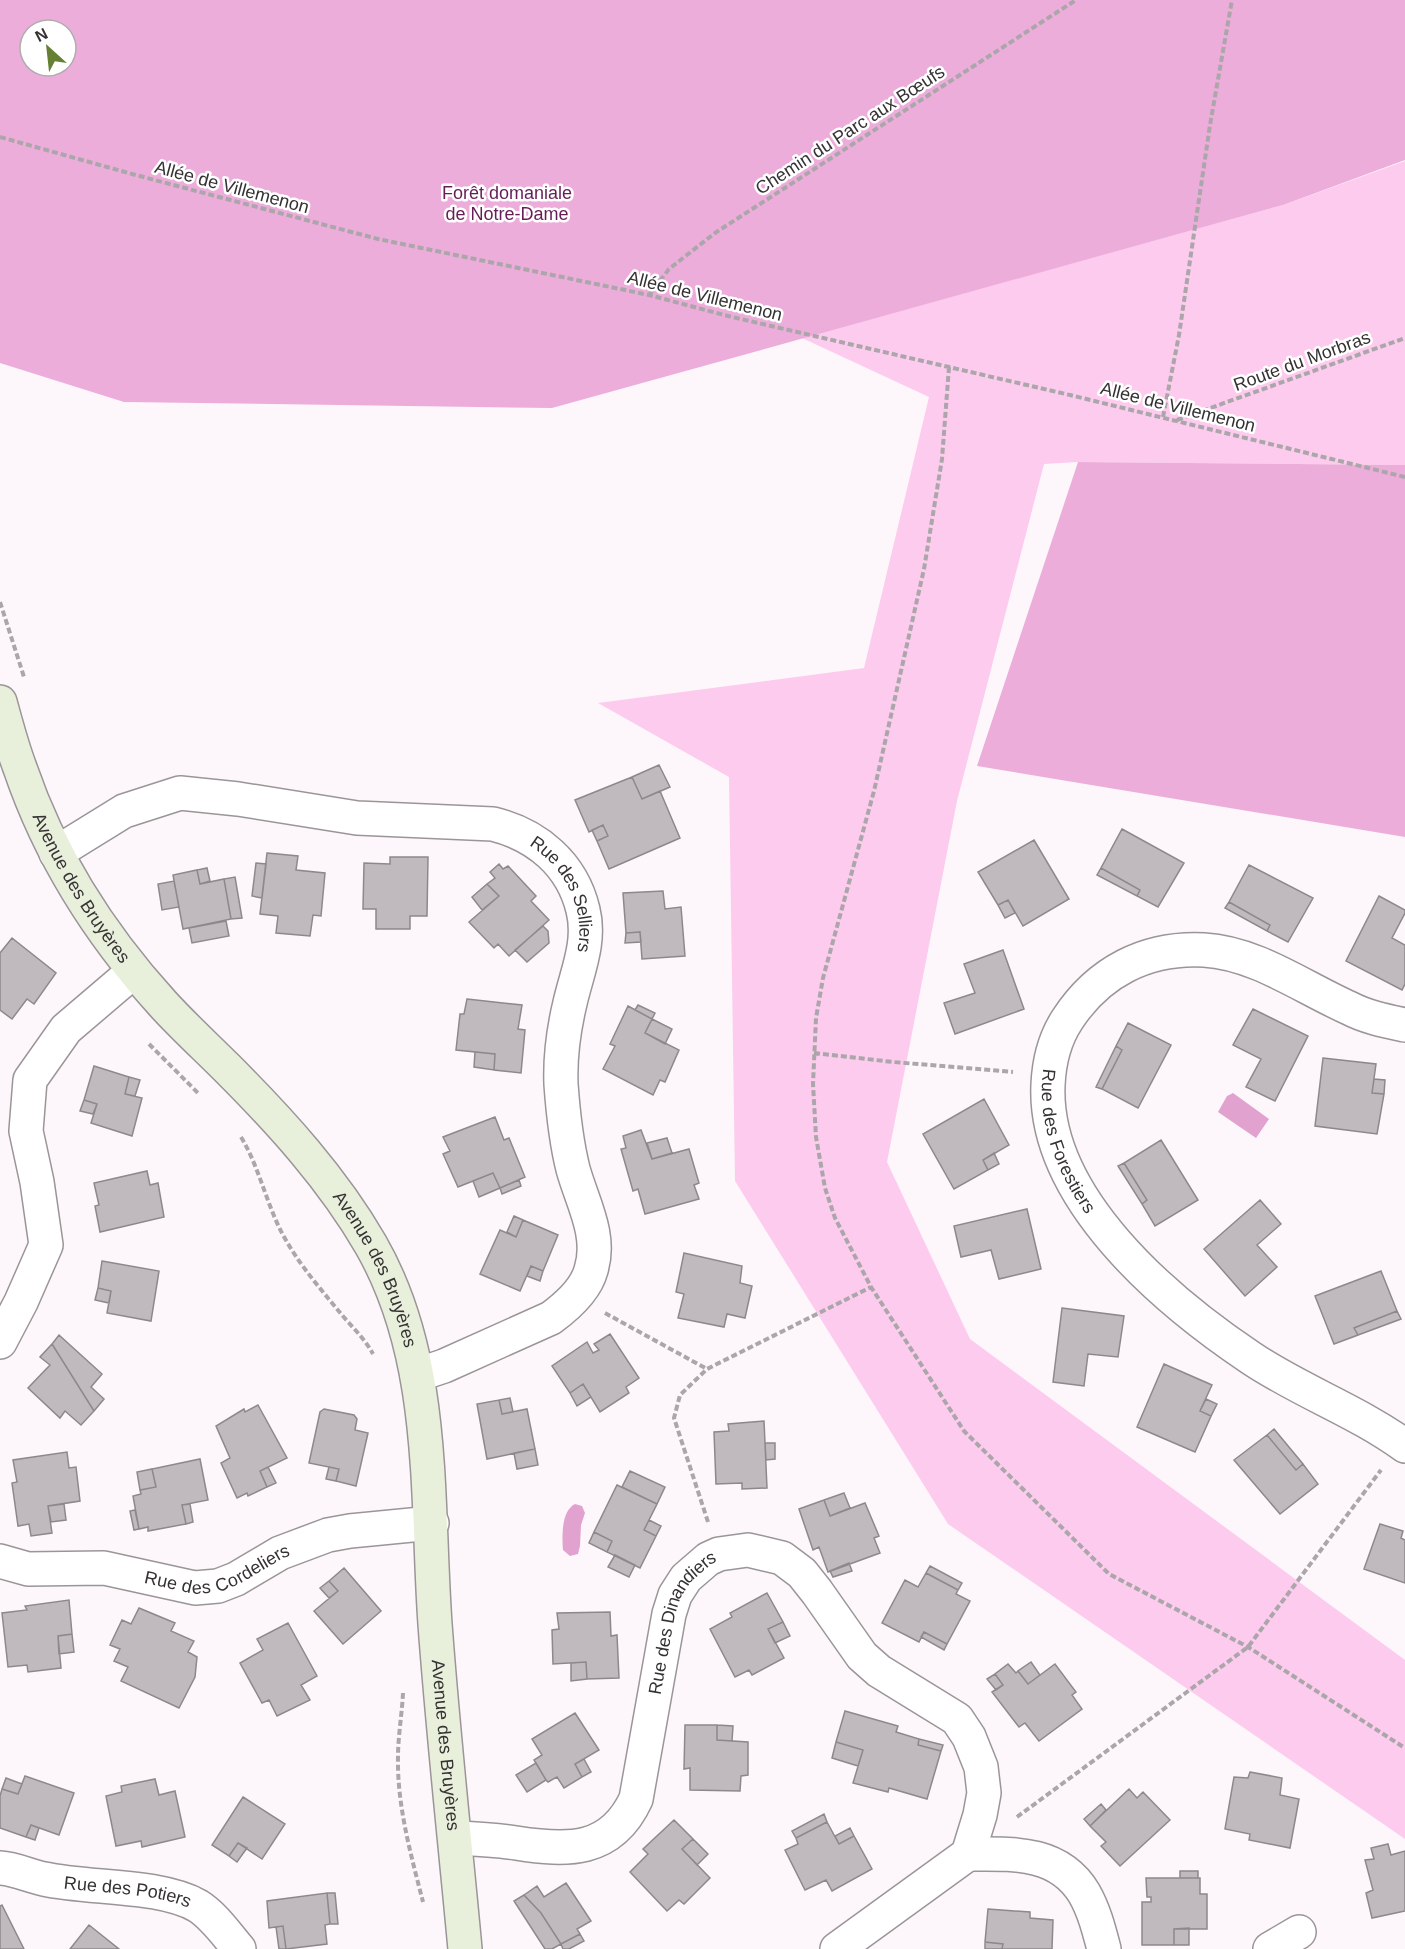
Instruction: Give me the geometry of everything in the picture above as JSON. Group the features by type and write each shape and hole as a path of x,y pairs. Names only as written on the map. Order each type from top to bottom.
{"street":[{"name":"Avenue des Bruyères","path":"14,695 20,768 57,853 95,919 134,971 165,1007 266,1109 313,1163 356,1221 371,1245 390,1284 406,1329 417,1375 428,1454 439,1684 465,1949"},
{"name":"Rue des Selliers","path":"57,853 124,811 180,793 238,799 357,818 493,824 530,837 559,862 569,877 583,909 586,928 581,965 570,1002 565,1030 561,1081 573,1170 591,1221 594,1248 591,1271 575,1296 563,1310 551,1318 444,1366 417,1375"},
{"name":"Rue des Forestiers","path":"1403,1444 1253,1359 1189,1312 1150,1279 1108,1235 1086,1205 1066,1166 1054,1135 1047,1104 1052,1055 1060,1031 1076,1006 1095,985 1119,969 1148,956 1178,950 1206,950 1235,954 1350,1009 1381,1020 1405,1025"},
{"path":"0,1342 21,1302 46,1245 37,1182 26,1131 30,1080 66,1029 134,971"},
{"name":"Rue des Cordeliers","path":"0,1561 28,1569 104,1568 195,1588 218,1586 236,1579 280,1553 328,1535 432,1523"},
{"name":"Rue des Dinandiers","path":"455,1838 542,1848 565,1848 587,1845 606,1836 621,1824 636,1799 669,1614 675,1595 686,1578 697,1567 719,1554 748,1550 782,1558 802,1573 862,1656 879,1671 957,1719 969,1737 981,1767 984,1793 968,1854"},
{"path":"837,1949 968,1854 1020,1854 1045,1860 1062,1869 1083,1891 1093,1911 1104,1949"},
{"name":"Rue des Potiers","path":"0,1868 44,1879 92,1887 168,1894 198,1906 239,1949"},
{"path":"1270,1949 1299,1932"}],"path":[{"name":"Chemin du Parc aux Bœufs","path":"649,295 669,269 716,233 1076,0"},
{"path":"1163,417 1179,335 1210,125 1232,0"},
{"name":"Allée de Villemenon","path":"0,137 378,239 649,295 728,316 949,366 1405,477"},
{"name":"Route du Morbras","path":"1175,421 1405,338"},
{"path":"949,366 942,459 924,569 874,790 823,978 816,1018 815,1126 825,1188 839,1226 872,1287 964,1431 1109,1574 1248,1647 1405,1748"},
{"path":"0,602 14,695"},
{"path":"143,1038 204,1099"},
{"path":"814,1053 893,1062 1049,1074"},
{"path":"236,1128 251,1154 279,1229 288,1244 340,1313 368,1345 378,1362"},
{"path":"719,1554 674,1418 680,1395 707,1369 872,1287"},
{"path":"575,1296 707,1369"},
{"path":"1014,1820 1248,1647 1403,1444"},
{"path":"403,1690 398,1756 399,1789 406,1831 425,1910"}],"shaded area":[{"path":"1405,161 1405,465 1078,462 1044,464 957,801 887,1162 970,1339 1405,1660 1405,1839 948,1524 735,1181 729,777 598,703 864,668 929,397 802,338 1283,205"},
{"path":"1233,1093 1269,1119 1256,1138 1218,1112 1227,1096"},
{"path":"575,1504 582,1506 585,1513 581,1525 578,1554 570,1556 563,1550 563,1532 567,1512"}],"green space":[{"name":"Forêt domaniale de Notre-Dame","path":"0,0 1405,0 1405,160 1283,205 552,408 124,402 0,363"},
{"path":"1078,462 1405,465 1405,837 977,766"}],"building":[{"path":"659,765 670,787 642,799 632,777"},
{"path":"632,777 642,799 660,791 680,838 609,869 597,841 608,836 603,825 589,832 575,800"},
{"path":"603,825 608,836 597,841 592,830"},
{"path":"1122,829 1184,863 1158,907 1137,896 1140,890 1101,868"},
{"path":"1034,840 1069,899 1023,926 1008,900 998,905 978,872"},
{"path":"267,853 298,856 296,870 325,873 321,916 313,915 310,936 276,933 278,916 260,914"},
{"path":"390,857 428,857 427,916 410,916 410,929 376,929 376,909 363,909 364,863 390,864"},
{"path":"256,863 266,864 262,898 252,896"},
{"path":"499,864 503,869 508,866 536,896 531,901 549,920 509,956 498,944 494,948 469,922 499,896 487,884 495,878 490,872"},
{"path":"1249,865 1313,898 1288,942 1267,931 1270,925 1229,902"},
{"path":"207,868 210,881 200,884 197,870"},
{"path":"1101,868 1140,890 1137,896 1097,875"},
{"path":"197,870 200,884 224,879 231,919 183,929 173,875"},
{"path":"235,877 242,918 231,919 224,879"},
{"path":"174,881 179,907 162,910 158,884"},
{"path":"487,884 499,896 482,910 472,897"},
{"path":"663,891 665,909 681,907 685,956 642,959 640,932 626,933 623,893"},
{"path":"1379,896 1405,910 1392,938 1405,945 1405,984 1402,990 1346,961"},
{"path":"1008,900 1015,913 1005,918 998,905"},
{"path":"1229,902 1270,925 1267,931 1225,908"},
{"path":"226,921 229,936 192,943 189,928"},
{"path":"543,926 548,931 549,943 527,962 515,950"},
{"path":"640,932 641,942 625,943 626,933"},
{"path":"12,938 56,973 34,1004 27,999 12,1019 0,1010 0,953"},
{"path":"1003,950 1024,1009 955,1034 944,1003 975,993 964,964"},
{"path":"467,999 522,1005 518,1029 525,1030 521,1073 494,1070 495,1054 456,1050 460,1014 464,1014"},
{"path":"638,1005 655,1013 652,1019 635,1010"},
{"path":"628,1006 652,1019 645,1033 679,1050 665,1082 660,1080 653,1095 603,1069 615,1046 610,1044"},
{"path":"1253,1009 1308,1036 1275,1101 1246,1087 1261,1059 1233,1045"},
{"path":"652,1019 672,1029 665,1044 645,1033"},
{"path":"1128,1023 1171,1045 1138,1108 1102,1089 1122,1050 1116,1046"},
{"path":"1116,1046 1122,1050 1102,1089 1096,1087"},
{"path":"475,1052 495,1054 494,1070 474,1067"},
{"path":"1323,1058 1376,1064 1372,1093 1384,1094 1377,1134 1315,1126"},
{"path":"94,1066 129,1077 125,1094 142,1098 132,1136 91,1123 97,1104 84,1100"},
{"path":"129,1077 140,1080 135,1096 125,1094"},
{"path":"1374,1079 1385,1080 1384,1094 1372,1093"},
{"path":"984,1099 1009,1145 983,1160 988,1170 954,1189 923,1134"},
{"path":"84,1100 97,1104 93,1114 80,1111"},
{"path":"495,1117 504,1140 509,1138 525,1177 500,1188 493,1173 458,1187 443,1154 450,1151 443,1137"},
{"path":"641,1130 652,1159 689,1149 699,1183 694,1185 699,1199 645,1214 638,1189 633,1191 621,1149 626,1148 623,1136"},
{"path":"667,1138 672,1153 652,1159 647,1143"},
{"path":"1161,1140 1198,1200 1155,1226 1142,1204 1147,1200 1124,1163"},
{"path":"994,1153 999,1164 988,1170 983,1160"},
{"path":"1124,1163 1147,1200 1142,1204 1118,1166"},
{"path":"147,1171 150,1185 158,1183 164,1217 100,1232 95,1206 99,1205 94,1183"},
{"path":"493,1173 500,1188 479,1197 473,1181"},
{"path":"519,1180 521,1186 502,1194 500,1188"},
{"path":"1260,1200 1281,1224 1257,1245 1277,1267 1245,1296 1204,1249"},
{"path":"1027,1209 1041,1269 999,1279 991,1250 961,1257 954,1226"},
{"path":"514,1216 523,1220 516,1237 507,1232"},
{"path":"523,1220 558,1235 543,1271 531,1266 520,1291 480,1274 500,1230 516,1237"},
{"path":"684,1253 742,1266 740,1283 752,1286 745,1318 727,1314 724,1327 678,1318 684,1294 676,1292"},
{"path":"102,1261 159,1271 151,1321 107,1313 111,1291 98,1288"},
{"path":"531,1266 543,1271 540,1281 527,1276"},
{"path":"1381,1271 1397,1311 1354,1328 1358,1335 1334,1344 1315,1296"},
{"path":"98,1288 111,1291 109,1303 95,1300"},
{"path":"1062,1308 1124,1316 1118,1357 1088,1354 1084,1386 1053,1382"},
{"path":"1397,1311 1401,1319 1358,1335 1354,1328"},
{"path":"610,1334 639,1378 626,1387 629,1393 600,1412 583,1384 570,1393 552,1366 587,1342 593,1353 599,1350 594,1344"},
{"path":"59,1335 102,1374 91,1387 104,1399 94,1411 52,1344"},
{"path":"52,1344 94,1411 81,1425 65,1411 60,1418 28,1388 50,1365 40,1357"},
{"path":"1164,1364 1212,1385 1200,1411 1211,1416 1195,1452 1137,1427"},
{"path":"583,1384 591,1397 577,1406 570,1393"},
{"path":"510,1398 513,1412 502,1414 499,1400"},
{"path":"1206,1399 1217,1404 1211,1416 1200,1411"},
{"path":"499,1400 502,1414 527,1409 535,1449 487,1459 477,1404"},
{"path":"258,1405 287,1458 260,1471 267,1487 248,1496 247,1493 237,1498 221,1463 230,1458 216,1426 244,1409 245,1412"},
{"path":"324,1409 354,1415 357,1419 355,1430 368,1433 356,1486 336,1481 339,1469 309,1463 320,1412"},
{"path":"764,1421 767,1488 742,1489 742,1483 716,1484 714,1432 729,1431 728,1424"},
{"path":"1274,1429 1303,1464 1296,1470 1267,1435"},
{"path":"1267,1435 1296,1470 1303,1464 1318,1484 1280,1514 1234,1460"},
{"path":"765,1443 775,1443 775,1459 766,1460"},
{"path":"535,1449 538,1465 517,1469 514,1453"},
{"path":"67,1452 69,1468 76,1467 80,1501 48,1506 52,1533 31,1536 29,1524 18,1526 12,1483 17,1482 13,1460"},
{"path":"200,1459 208,1500 182,1505 186,1524 148,1531 148,1527 139,1529 133,1496 141,1494 140,1490 156,1487 152,1469"},
{"path":"268,1467 276,1483 267,1487 260,1471"},
{"path":"329,1467 339,1469 336,1481 326,1479"},
{"path":"152,1469 156,1487 140,1490 137,1472"},
{"path":"630,1471 665,1487 657,1504 622,1487"},
{"path":"617,1485 657,1504 644,1530 656,1536 640,1568 607,1552 612,1541 594,1532"},
{"path":"844,1493 850,1508 830,1516 824,1500"},
{"path":"824,1500 830,1516 865,1503 879,1536 874,1538 880,1553 828,1572 819,1547 813,1550 799,1509"},
{"path":"64,1504 66,1520 51,1522 48,1506"},
{"path":"190,1504 193,1522 186,1524 182,1505"},
{"path":"135,1510 139,1529 134,1530 130,1511"},
{"path":"649,1520 661,1526 656,1536 644,1530"},
{"path":"1380,1524 1403,1531 1401,1538 1405,1540 1405,1583 1364,1569"},
{"path":"594,1532 612,1541 607,1552 589,1543"},
{"path":"615,1555 635,1565 629,1577 608,1567"},
{"path":"849,1563 852,1571 833,1577 830,1571"},
{"path":"930,1566 962,1583 958,1590 926,1573"},
{"path":"344,1568 381,1611 343,1644 314,1611 338,1591 329,1581"},
{"path":"926,1573 958,1590 956,1594 970,1601 947,1644 924,1632 919,1642 882,1623 905,1580 918,1587"},
{"path":"329,1581 338,1591 329,1598 320,1588"},
{"path":"767,1593 783,1622 768,1629 784,1658 752,1675 749,1670 735,1677 710,1629 732,1617 730,1613"},
{"path":"69,1600 72,1634 58,1636 61,1668 28,1672 27,1665 8,1667 2,1613 27,1610 25,1606"},
{"path":"139,1608 175,1623 171,1631 194,1641 188,1652 197,1657 195,1677 179,1708 121,1681 128,1667 114,1661 120,1649 110,1645 122,1620 131,1624"},
{"path":"610,1612 611,1636 617,1635 619,1678 587,1679 586,1662 553,1664 552,1630 559,1629 557,1613"},
{"path":"783,1622 790,1636 775,1643 768,1629"},
{"path":"288,1623 317,1676 301,1685 310,1700 277,1716 269,1700 262,1703 240,1663 263,1650 257,1639"},
{"path":"924,1632 947,1644 944,1650 921,1637"},
{"path":"72,1634 74,1652 59,1654 58,1636"},
{"path":"586,1662 587,1679 571,1681 571,1663"},
{"path":"1031,1662 1040,1675 1028,1684 1018,1671"},
{"path":"1008,1664 1016,1673 1018,1671 1028,1684 1055,1664 1076,1692 1072,1695 1082,1709 1039,1741 1025,1723 1019,1727 992,1692 1003,1685 995,1674"},
{"path":"995,1674 1003,1685 996,1690 987,1679"},
{"path":"845,1711 898,1726 896,1732 919,1739 918,1745 941,1751 927,1799 889,1788 888,1792 853,1783 863,1750 836,1742"},
{"path":"575,1713 599,1750 575,1764 582,1777 564,1788 557,1777 548,1782 546,1780 534,1760 542,1755 532,1739"},
{"path":"685,1725 717,1725 717,1740 748,1742 748,1775 741,1776 740,1791 690,1790 690,1768 684,1769"},
{"path":"717,1725 733,1726 732,1741 717,1740"},
{"path":"919,1739 943,1745 941,1751 918,1745"},
{"path":"836,1742 863,1750 858,1766 832,1758"},
{"path":"584,1759 591,1772 582,1777 575,1764"},
{"path":"536,1763 546,1780 527,1792 516,1775"},
{"path":"1250,1772 1282,1778 1280,1795 1299,1799 1290,1848 1249,1840 1250,1834 1225,1829 1234,1777 1248,1778"},
{"path":"25,1776 74,1793 59,1835 31,1825 26,1837 0,1828 2,1789 18,1794"},
{"path":"6,1778 22,1784 18,1794 2,1789"},
{"path":"155,1779 159,1795 175,1791 185,1837 142,1847 141,1841 116,1846 106,1796 122,1792 121,1786"},
{"path":"1129,1789 1137,1798 1143,1792 1170,1820 1120,1866 1101,1846 1106,1842 1090,1826"},
{"path":"243,1797 285,1824 262,1859 238,1843 229,1856 212,1845"},
{"path":"1101,1804 1106,1810 1090,1826 1084,1819"},
{"path":"824,1814 827,1822 796,1838 792,1831"},
{"path":"674,1820 693,1839 682,1849 710,1878 684,1904 679,1900 667,1911 630,1872 648,1854 643,1849"},
{"path":"827,1822 839,1844 854,1836 872,1869 832,1891 826,1880 805,1890 785,1850 798,1844 796,1838"},
{"path":"31,1825 39,1828 35,1840 26,1837"},
{"path":"850,1828 854,1836 839,1844 835,1836"},
{"path":"693,1839 708,1854 697,1865 682,1849"},
{"path":"238,1843 247,1848 237,1862 229,1856"},
{"path":"1388,1844 1391,1855 1405,1851 1405,1911 1372,1918 1366,1893 1373,1890 1365,1860 1374,1859 1371,1848"},
{"path":"1180,1871 1198,1871 1198,1878 1180,1878"},
{"path":"1146,1878 1200,1878 1200,1894 1207,1894 1207,1929 1174,1929 1174,1945 1142,1945 1142,1902 1151,1902 1151,1897 1147,1897"},
{"path":"566,1883 591,1921 577,1929 580,1934 561,1944 541,1913 524,1895 537,1886 544,1897"},
{"path":"327,1893 330,1924 325,1925 327,1944 286,1949 283,1926 269,1928 267,1901"},
{"path":"327,1893 335,1893 338,1924 330,1924"},
{"path":"524,1895 541,1913 561,1944 552,1949 545,1949 514,1901"},
{"path":"2,1905 24,1949 0,1949 0,1906"},
{"path":"988,1909 1030,1912 1030,1918 1053,1920 1052,1949 1002,1949 1003,1944 985,1942"},
{"path":"89,1925 119,1949 70,1949"},
{"path":"283,1926 286,1949 279,1949 276,1927"},
{"path":"1189,1928 1189,1945 1174,1945 1174,1929"},
{"path":"580,1934 584,1941 569,1949 563,1949 561,1944"},
{"path":"985,1942 1003,1944 1002,1949 985,1949"}]}
